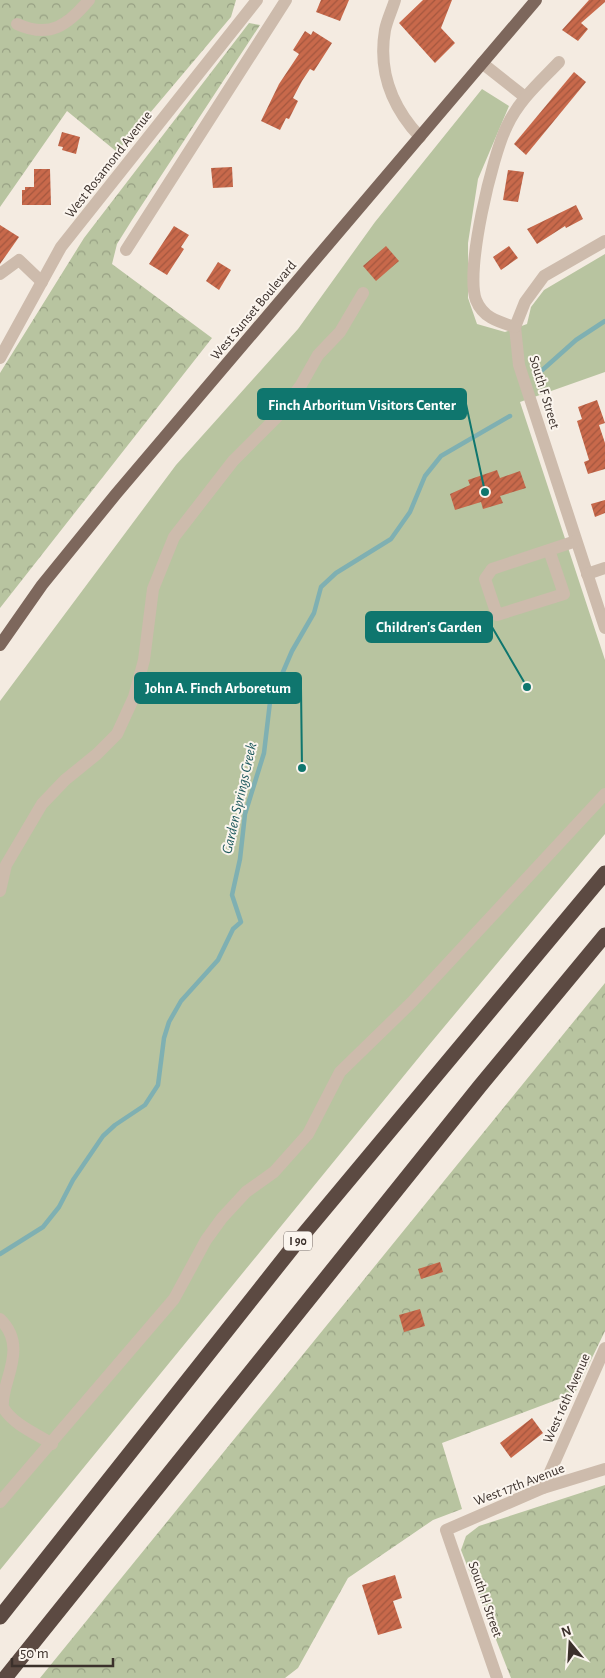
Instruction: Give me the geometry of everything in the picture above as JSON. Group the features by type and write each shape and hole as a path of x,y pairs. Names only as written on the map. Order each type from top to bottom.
{"highway":[{"name":"I 90","path":"0,1617 293,1247 605,873"},
{"path":"4,1678 443,1132 605,935"}],"main road":[{"name":"West Sunset Boulevard","path":"0,645 42,585 116,494 536,0"}],"street":[{"path":"17,24 33,31 59,27 75,18 89,0"},
{"name":"West Rosamond Avenue","path":"0,358 61,247 256,0"},
{"path":"126,250 286,0"},
{"path":"395,0 385,30 384,58 388,82 395,104 404,120 420,137"},
{"path":"560,62 525,97 507,126 496,157 473,263 476,300 489,318 514,327 526,302 544,276 605,241"},
{"path":"482,63 525,97"},
{"path":"0,274 19,260 42,282"},
{"path":"0,891 6,865 42,804 65,780 97,754 116,734 120,726 134,697 144,660 153,589 174,537 233,461 277,417 301,386 318,355 340,332 363,293"},
{"name":"South F Street","path":"514,327 519,365 605,628"},
{"path":"549,550 564,594 497,615 485,579 492,569 549,550 576,541"},
{"path":"587,574 605,568"},
{"path":"0,1502 52,1444 174,1299 206,1240 222,1218 246,1192 274,1172 308,1134 340,1072 412,1002 605,794"},
{"path":"0,1319 7,1326 12,1345 1,1396 3,1407 17,1422 52,1444"},
{"name":"West 16th Avenue","path":"543,1488 605,1348"},
{"name":"West 17th Avenue","path":"446,1530 543,1488 605,1469"},
{"name":"South H Street","path":"446,1530 497,1678"}],"green space":[{"path":"0,0 236,0 231,17 117,152 67,111 0,207"},
{"path":"249,23 260,25 117,244 112,264 212,338 0,608 0,373 84,238"},
{"path":"482,89 509,106 478,179 468,243 468,298 477,324 505,332 527,324 531,307 544,290 605,254 605,372 520,402 605,660 605,834 429,1045 0,1570 0,701 176,465 298,329 375,222"},
{"path":"605,983 605,1331 575,1393 442,1443 462,1509 433,1520 348,1578 298,1668 285,1678 40,1678"},
{"path":"605,1485 605,1678 511,1678 461,1550 466,1536 479,1526"}],"building":[{"path":"321,0 349,0 340,21 316,12"},
{"path":"423,0 452,0 441,28 455,43 435,63 399,23"},
{"path":"589,0 605,0 605,2 581,23 588,29 578,41 562,30"},
{"path":"305,31 311,35 313,31 332,43 314,71 310,69 302,81 293,98 298,101 289,119 286,118 280,130 261,121 279,84 299,54 293,50"},
{"path":"574,72 586,82 526,155 514,144"},
{"path":"62,132 80,137 76,154 62,150 63,147 58,146"},
{"path":"232,167 233,187 213,188 211,168"},
{"path":"34,169 50,169 51,205 22,205 22,190 25,190 25,187 34,187"},
{"path":"508,170 524,172 518,202 503,200"},
{"path":"576,205 583,219 566,228 565,226 537,244 527,229"},
{"path":"0,225 19,237 0,264"},
{"path":"174,226 189,235 181,247 184,249 167,275 149,264"},
{"path":"386,246 399,261 376,281 363,266"},
{"path":"509,246 518,258 501,270 493,257"},
{"path":"218,262 231,270 219,290 206,281"},
{"path":"597,400 605,423 599,425 605,443 605,469 588,474 584,462 589,460 577,421 582,419 578,407"},
{"path":"497,470 500,478 520,471 526,488 500,496 503,503 483,509 481,502 455,510 450,494 470,485 468,480"},
{"path":"605,500 605,513 595,517 591,504"},
{"path":"440,1262 443,1272 421,1279 418,1269"},
{"path":"420,1309 425,1326 404,1332 399,1315"},
{"path":"532,1418 543,1433 511,1458 500,1443"},
{"path":"395,1575 402,1598 393,1601 402,1628 378,1635 362,1585"}],"waterway":[{"name":"Garden Springs Creek","path":"539,373 576,340 605,321"},
{"name":"Garden Springs Creek","path":"0,1254 43,1227 59,1207 73,1180 103,1136 115,1125 145,1105 158,1085 164,1038 169,1022 181,1001 218,960 233,929 241,922 232,895 240,859 245,814 264,753 270,702 292,651 314,613 321,587 336,573 391,539 410,512 425,476 441,456 510,416"}],"place":[{"name":"Finch Arboritum Visitors Center","path":"485,492"},
{"name":"Children's Garden","path":"527,687"},
{"name":"John A. Finch Arboretum","path":"302,768"}]}
